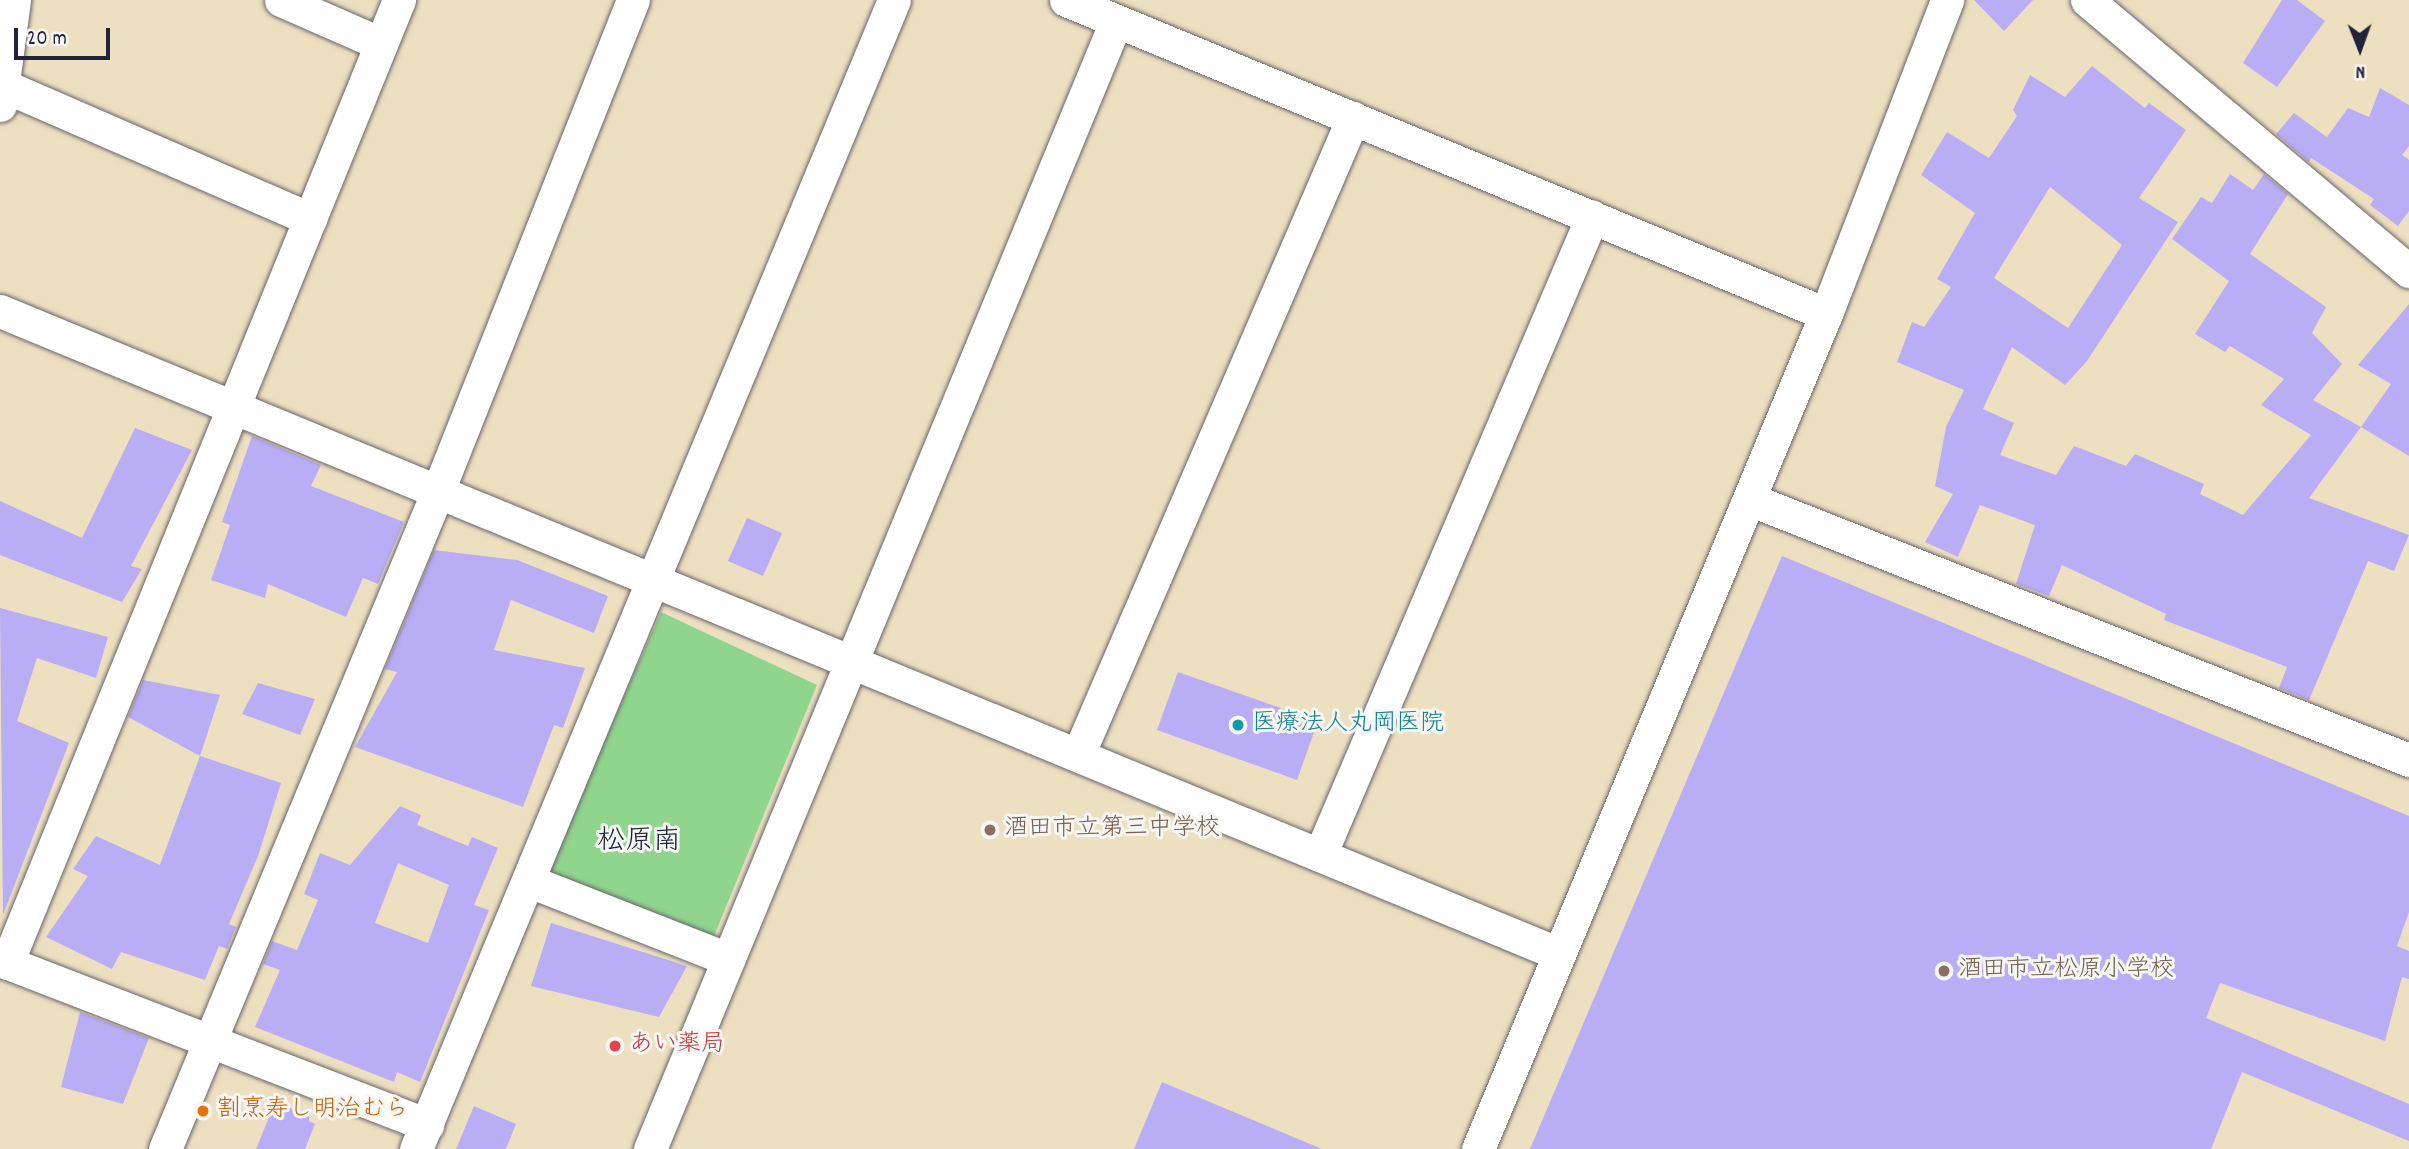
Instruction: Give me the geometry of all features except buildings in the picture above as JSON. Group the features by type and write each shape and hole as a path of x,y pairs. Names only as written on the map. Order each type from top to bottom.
{"street":[{"path":"14,0 1,95 310,219"},
{"path":"281,0 382,44"},
{"path":"399,0 4,962 210,1042 421,1137 894,0"},
{"path":"165,1149 438,491 633,0"},
{"path":"1066,0 1826,314"},
{"path":"1478,1149 1826,314 1947,0"},
{"path":"2087,0 2409,271"},
{"path":"650,1149 1116,20"},
{"path":"1078,755 1353,118"},
{"path":"1320,855 1592,217"},
{"path":"0,311 1559,954"},
{"path":"1749,499 2409,760"},
{"path":"528,881 728,960"}],"green space":[{"path":"661,612 817,685 714,936 545,876"}],"place":[{"name":"医療法人丸岡医院","path":"1238,725"},
{"name":"酒田市立第三中学校","path":"990,830"},
{"name":"酒田市立松原小学校","path":"1944,971"},
{"name":"あい薬局","path":"615,1046"},
{"name":"割烹寿し明治むら","path":"203,1111"}],"district":[{"name":"松原南","path":"639,843"}]}
